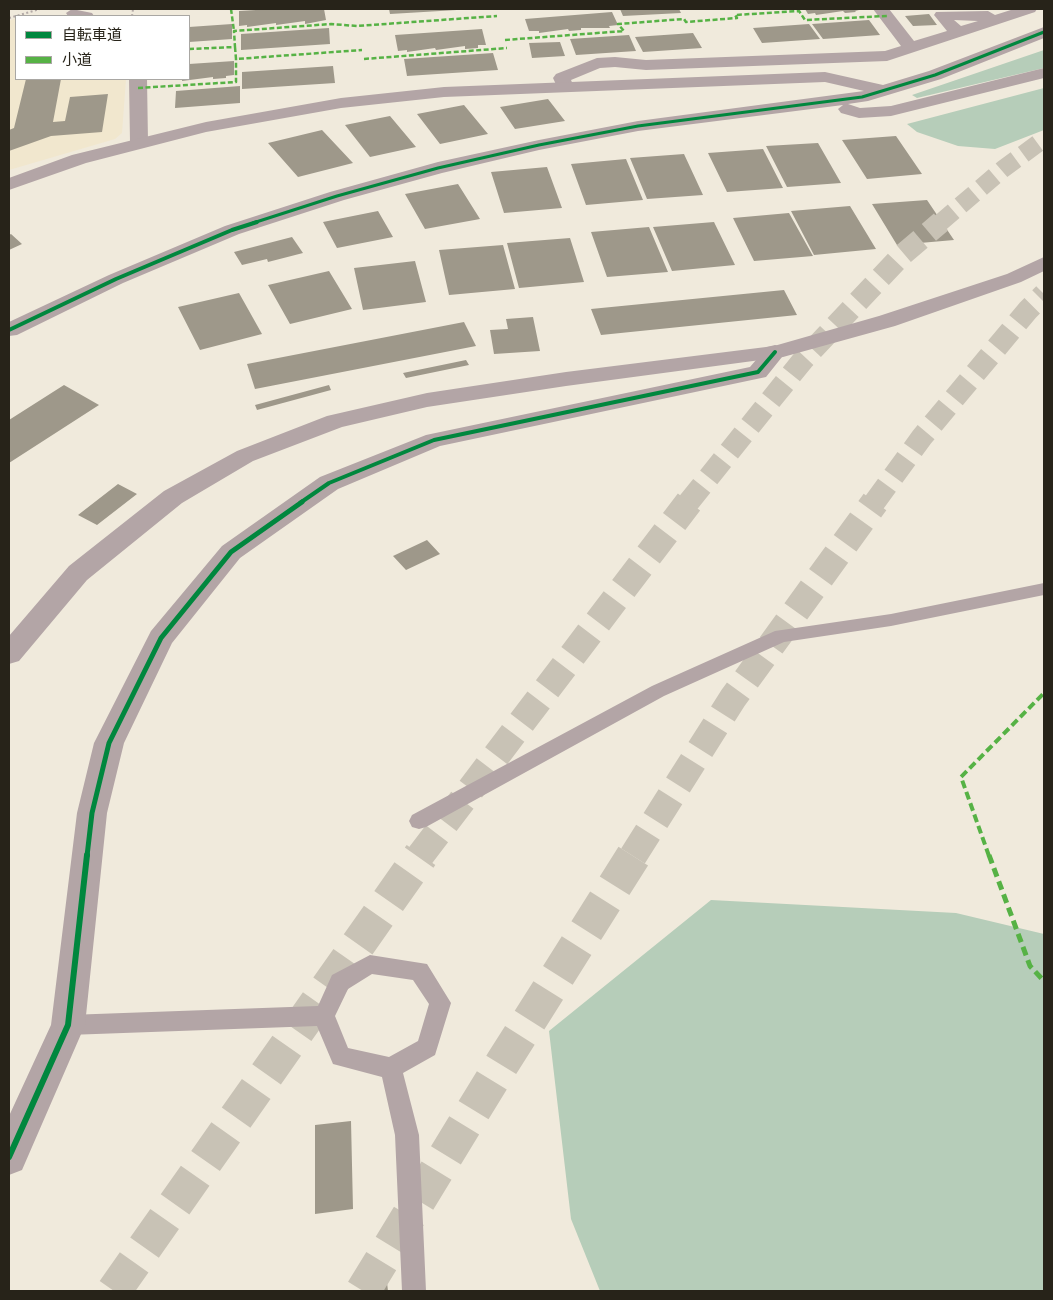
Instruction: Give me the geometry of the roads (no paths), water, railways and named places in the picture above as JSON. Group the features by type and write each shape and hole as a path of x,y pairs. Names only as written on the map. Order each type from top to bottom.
{"street":[{"path":"881,9 911,48"},
{"path":"565,87 562,78 597,63 615,62 646,65 887,56 1029,9"},
{"path":"960,32 950,26 942,15 983,14 1000,18"},
{"path":"9,330 116,279 232,230 373,186 438,168 521,149 638,126 823,103 887,91 935,75 1044,32"},
{"path":"823,103 859,112 891,111 1044,73"},
{"path":"9,184 79,159 139,142 206,127 341,103 444,92 825,76 887,91"},
{"path":"138,80 139,142"},
{"path":"9,654 78,573 173,497 246,456 335,421 427,400 566,379 775,352 888,321 1014,278 1044,263"},
{"path":"9,1157 68,1025 92,814 109,743 161,638 231,552 329,484 434,440 606,406 758,372 775,352"}],"lane":[{"path":"418,821 658,691 781,636 891,620 1044,589"},
{"path":"370,964 418,971 440,1003 427,1048 391,1068 341,1057 324,1016 340,982 370,964"},
{"path":"68,1025 324,1016"},
{"path":"391,1068 407,1135 414,1291"}],"tunnel":[{"path":"940,223 1003,169 1044,139"},
{"path":"688,503 803,360 901,256 941,222"},
{"path":"874,503 922,437 1028,310 1044,294"},
{"path":"420,856 689,502"},
{"path":"633,856 733,698 875,502"},
{"path":"114,1291 421,855"},
{"path":"363,1291 503,1062 634,855"}]}
